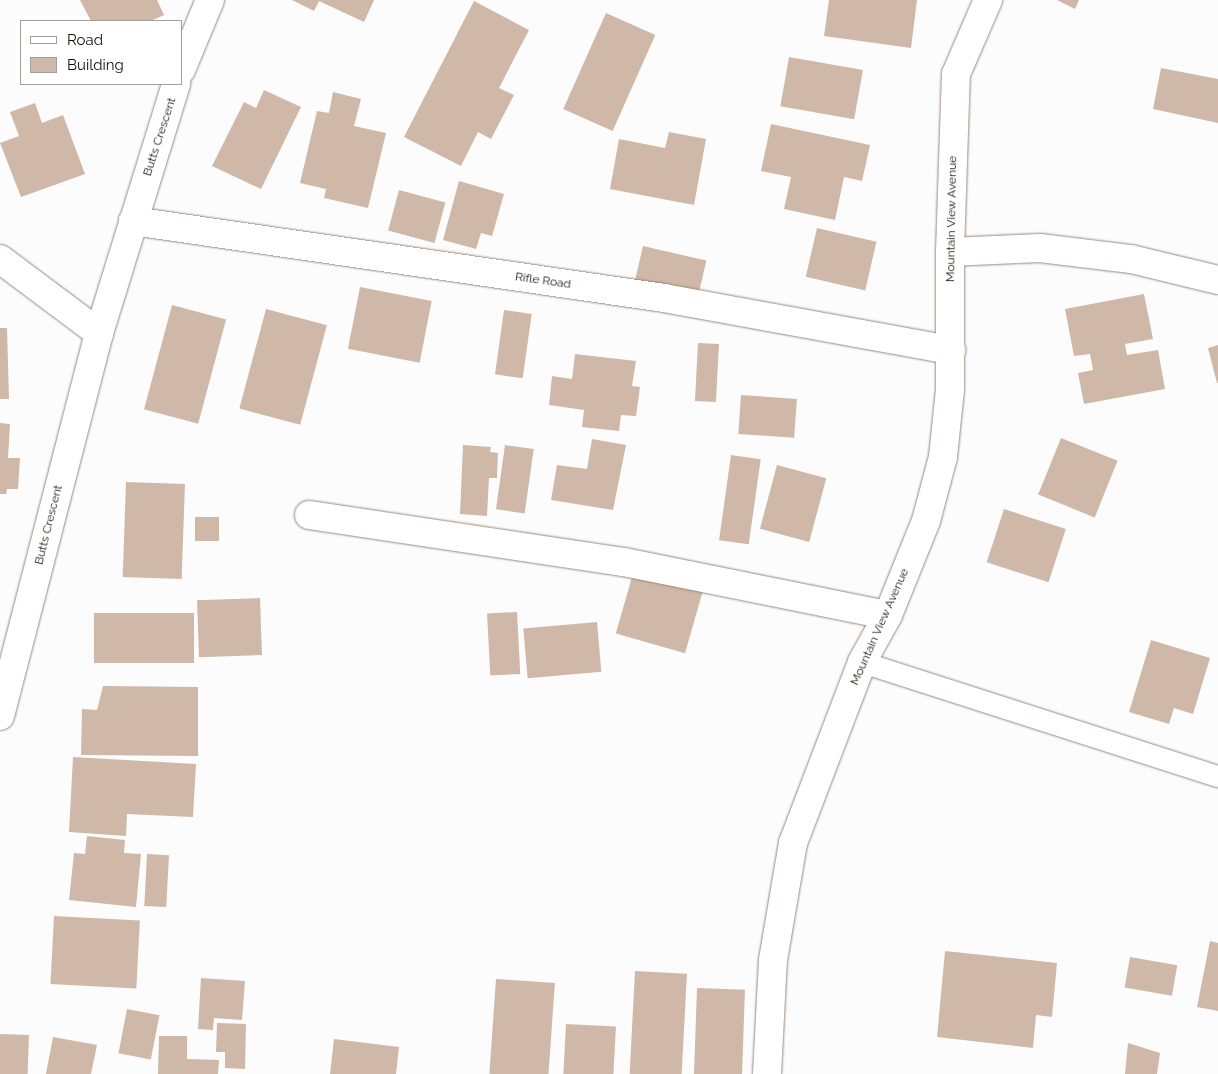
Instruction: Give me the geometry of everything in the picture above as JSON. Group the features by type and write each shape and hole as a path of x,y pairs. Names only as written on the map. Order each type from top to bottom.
{"street":[{"path":"182,68 210,0"},
{"name":"Mountain View Avenue","path":"767,1074 773,960 793,843 862,662 888,615 926,521 943,457 951,350 950,252 956,74 988,0"},
{"name":"Butts Crescent","path":"0,716 99,333 176,85"},
{"name":"Rifle Road","path":"133,221 664,298 951,350"},
{"path":"950,252 1040,248 1131,260 1218,280"},
{"path":"0,259 99,333"},
{"path":"309,515 624,562 888,615"}],"lane":[{"path":"862,662 1218,776"}],"building":[{"path":"80,0 157,0 164,15 153,20 90,20"},
{"path":"292,0 374,0 364,22 319,1 314,11"},
{"path":"829,0 917,0 911,48 824,36"},
{"path":"1057,0 1079,0 1075,9"},
{"path":"474,1 529,30 499,88 514,95 491,139 478,132 461,166 404,137"},
{"path":"606,13 655,35 613,131 563,109"},
{"path":"789,57 863,70 854,119 780,106"},
{"path":"1161,68 1218,79 1218,123 1153,109"},
{"path":"264,90 301,107 261,189 212,166 244,102 256,108"},
{"path":"333,92 361,99 354,126 386,133 368,208 324,198 326,189 300,183 317,111 329,113"},
{"path":"35,103 42,123 63,115 85,174 21,197 0,143 19,136 10,112"},
{"path":"771,124 870,145 862,181 844,177 835,220 784,209 791,177 761,171"},
{"path":"669,132 706,139 694,205 610,189 619,139 665,148"},
{"path":"459,181 504,194 492,236 481,233 476,249 443,240"},
{"path":"399,190 445,202 434,243 388,231"},
{"path":"817,228 876,242 865,290 806,277"},
{"path":"643,246 706,261 698,296 635,281"},
{"path":"360,287 432,301 420,363 348,349"},
{"path":"1144,294 1153,339 1125,344 1127,355 1158,350 1165,389 1084,404 1078,373 1093,370 1090,354 1074,356 1065,309"},
{"path":"172,305 226,319 198,424 144,409"},
{"path":"266,309 327,325 300,425 239,408"},
{"path":"504,310 532,314 523,378 495,374"},
{"path":"0,328 7,328 9,399 0,399"},
{"path":"698,343 719,344 716,402 695,401"},
{"path":"1218,345 1218,383 1217,383 1208,348"},
{"path":"575,354 636,361 632,386 640,387 636,416 621,415 619,431 582,427 584,410 549,405 552,376 572,379"},
{"path":"741,395 797,399 794,438 738,434"},
{"path":"0,423 10,424 8,458 20,458 18,489 7,489 6,494 0,494"},
{"path":"1061,438 1118,461 1095,517 1038,495"},
{"path":"592,439 626,445 613,510 551,500 557,465 587,469"},
{"path":"463,445 491,447 490,452 498,453 497,478 489,478 487,516 460,514"},
{"path":"505,445 534,449 525,513 496,509"},
{"path":"731,455 761,459 749,544 719,540"},
{"path":"777,465 826,478 809,542 760,529"},
{"path":"126,482 185,484 182,579 123,577"},
{"path":"1004,509 1066,529 1049,582 987,562"},
{"path":"195,517 219,517 219,541 195,541"},
{"path":"634,570 703,590 685,653 616,633"},
{"path":"260,598 262,655 199,657 197,600"},
{"path":"517,612 520,674 490,675 487,614"},
{"path":"94,613 194,613 194,663 94,663"},
{"path":"597,622 601,672 528,678 523,628"},
{"path":"1151,640 1210,658 1193,714 1174,708 1169,724 1129,712"},
{"path":"103,686 198,687 198,756 81,755 82,709 97,710"},
{"path":"73,757 196,764 193,817 127,814 126,836 69,832"},
{"path":"87,836 125,840 124,853 141,854 136,907 69,900 74,853 85,854"},
{"path":"147,854 169,855 166,907 144,906"},
{"path":"54,916 140,921 136,988 50,984"},
{"path":"1210,941 1218,943 1218,1011 1197,1007"},
{"path":"945,951 1057,963 1052,1017 1036,1015 1033,1048 937,1037"},
{"path":"1130,957 1177,965 1172,996 1125,988"},
{"path":"635,971 687,974 682,1074 630,1074"},
{"path":"201,978 245,981 242,1020 214,1018 213,1030 198,1029"},
{"path":"496,979 555,983 549,1074 489,1074"},
{"path":"697,988 745,990 742,1074 694,1074"},
{"path":"127,1009 159,1015 151,1059 118,1053"},
{"path":"217,1023 246,1024 245,1069 225,1068 225,1052 216,1052"},
{"path":"566,1024 616,1027 613,1074 563,1074"},
{"path":"0,1034 29,1035 28,1074 0,1074"},
{"path":"159,1036 187,1036 187,1059 219,1060 218,1074 158,1074"},
{"path":"53,1037 97,1045 91,1074 46,1074"},
{"path":"334,1039 399,1047 396,1074 330,1074"},
{"path":"1128,1043 1160,1053 1157,1074 1125,1074"}]}
